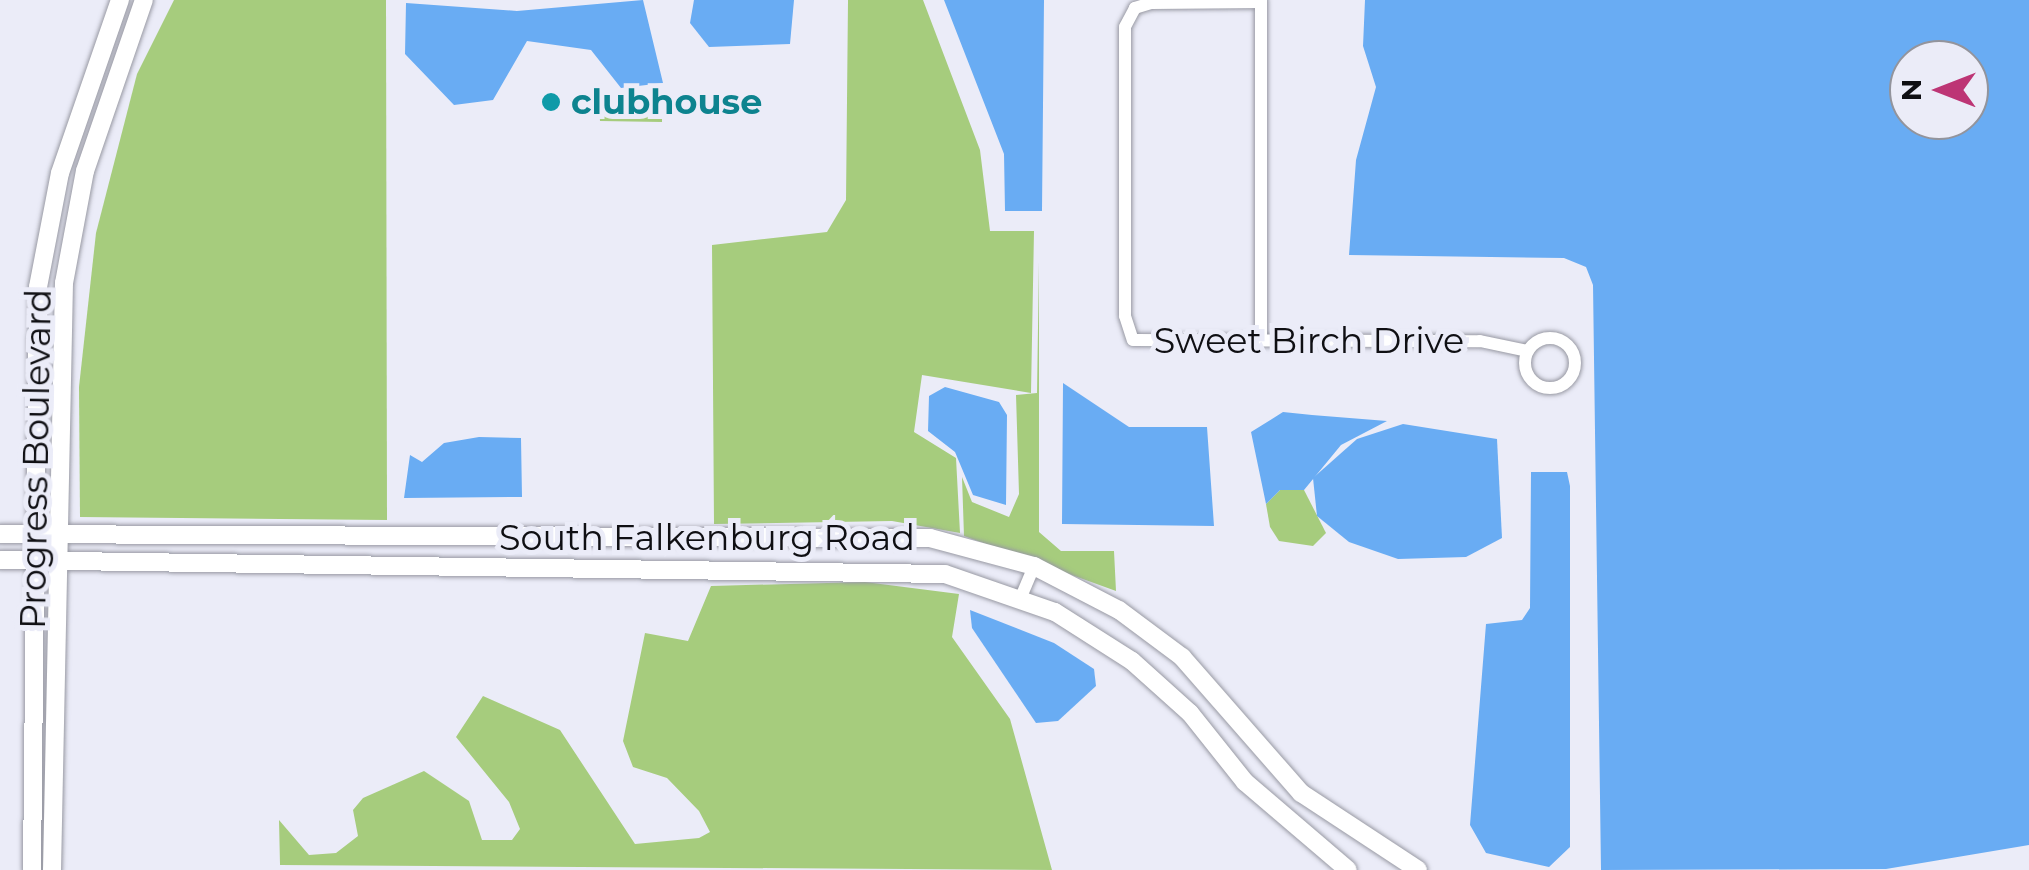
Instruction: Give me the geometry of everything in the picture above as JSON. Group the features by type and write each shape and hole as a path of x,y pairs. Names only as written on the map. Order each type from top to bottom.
{"street":[{"name":"Progress Boulevard","path":"32,870 33,342 46,232 120,0"},
{"name":"Progress Boulevard","path":"52,870 64,284 96,132 144,0"},
{"name":"Sweet Birch Drive","path":"1260,1 1135,8 1124,58 1128,330 1145,341 1480,341 1527,351"},
{"path":"1260,1 1261,341"},
{"path":"1540,339 1565,342 1572,374 1554,388 1538,386 1527,374 1527,351 1540,339"},
{"name":"South Falkenburg Road","path":"0,534 865,534 930,538 1034,566 1120,610 1182,658 1302,792 1418,870"},
{"name":"South Falkenburg Road","path":"0,560 58,564 868,566 945,574 1021,596 1132,660 1280,816 1348,870"},
{"path":"1021,596 1034,566"},
{"path":"1280,816 1302,792"}],"green space":[{"path":"174,0 386,0 387,520 80,517 79,387 96,233 137,74"},
{"path":"848,0 923,0 980,150 990,231 1034,231 1031,393 922,375 914,432 956,458 960,533 892,521 714,524 712,245 827,232 846,200"},
{"path":"599,102 662,103 662,122 600,121"},
{"path":"1039,261 1039,532 1061,551 1114,551 1116,591 964,536 962,477 972,502 1009,517 1019,494 1016,395 1037,393"},
{"path":"1280,490 1304,490 1326,533 1313,546 1279,541 1270,527 1266,504"},
{"path":"865,582 959,594 952,637 1010,719 1052,870 280,865 279,820 309,855 336,853 358,836 353,810 363,798 424,771 469,801 482,840 512,840 520,829 509,802 456,737 483,696 560,730 635,844 699,838 710,832 699,811 667,778 633,767 623,741 645,633 688,641 711,586"}],"water":[{"path":"643,0 663,83 621,88 591,50 527,41 493,100 454,105 405,54 406,3 517,11"},
{"path":"694,0 794,0 790,44 709,47 690,23"},
{"path":"944,0 1044,0 1042,211 1005,211 1004,154"},
{"path":"1365,0 2029,0 2029,845 1886,869 1601,870 1593,285 1586,267 1564,258 1349,255 1356,160 1376,87 1363,46"},
{"path":"1063,383 1129,427 1207,427 1214,526 1062,524"},
{"path":"945,387 999,402 1007,415 1006,505 973,495 955,452 928,431 929,396"},
{"path":"1283,412 1387,421 1341,445 1304,490 1280,490 1266,504 1251,432"},
{"path":"1403,424 1497,439 1502,538 1466,557 1398,559 1349,542 1317,516 1313,478 1357,439"},
{"path":"479,437 521,438 522,497 404,498 410,455 422,462 444,443"},
{"path":"1531,472 1567,472 1570,486 1570,847 1549,867 1486,853 1470,825 1486,624 1522,620 1530,608"},
{"path":"970,610 1054,643 1094,669 1096,686 1058,721 1036,723 972,628"}],"place":[{"name":"clubhouse","path":"551,102"}]}
